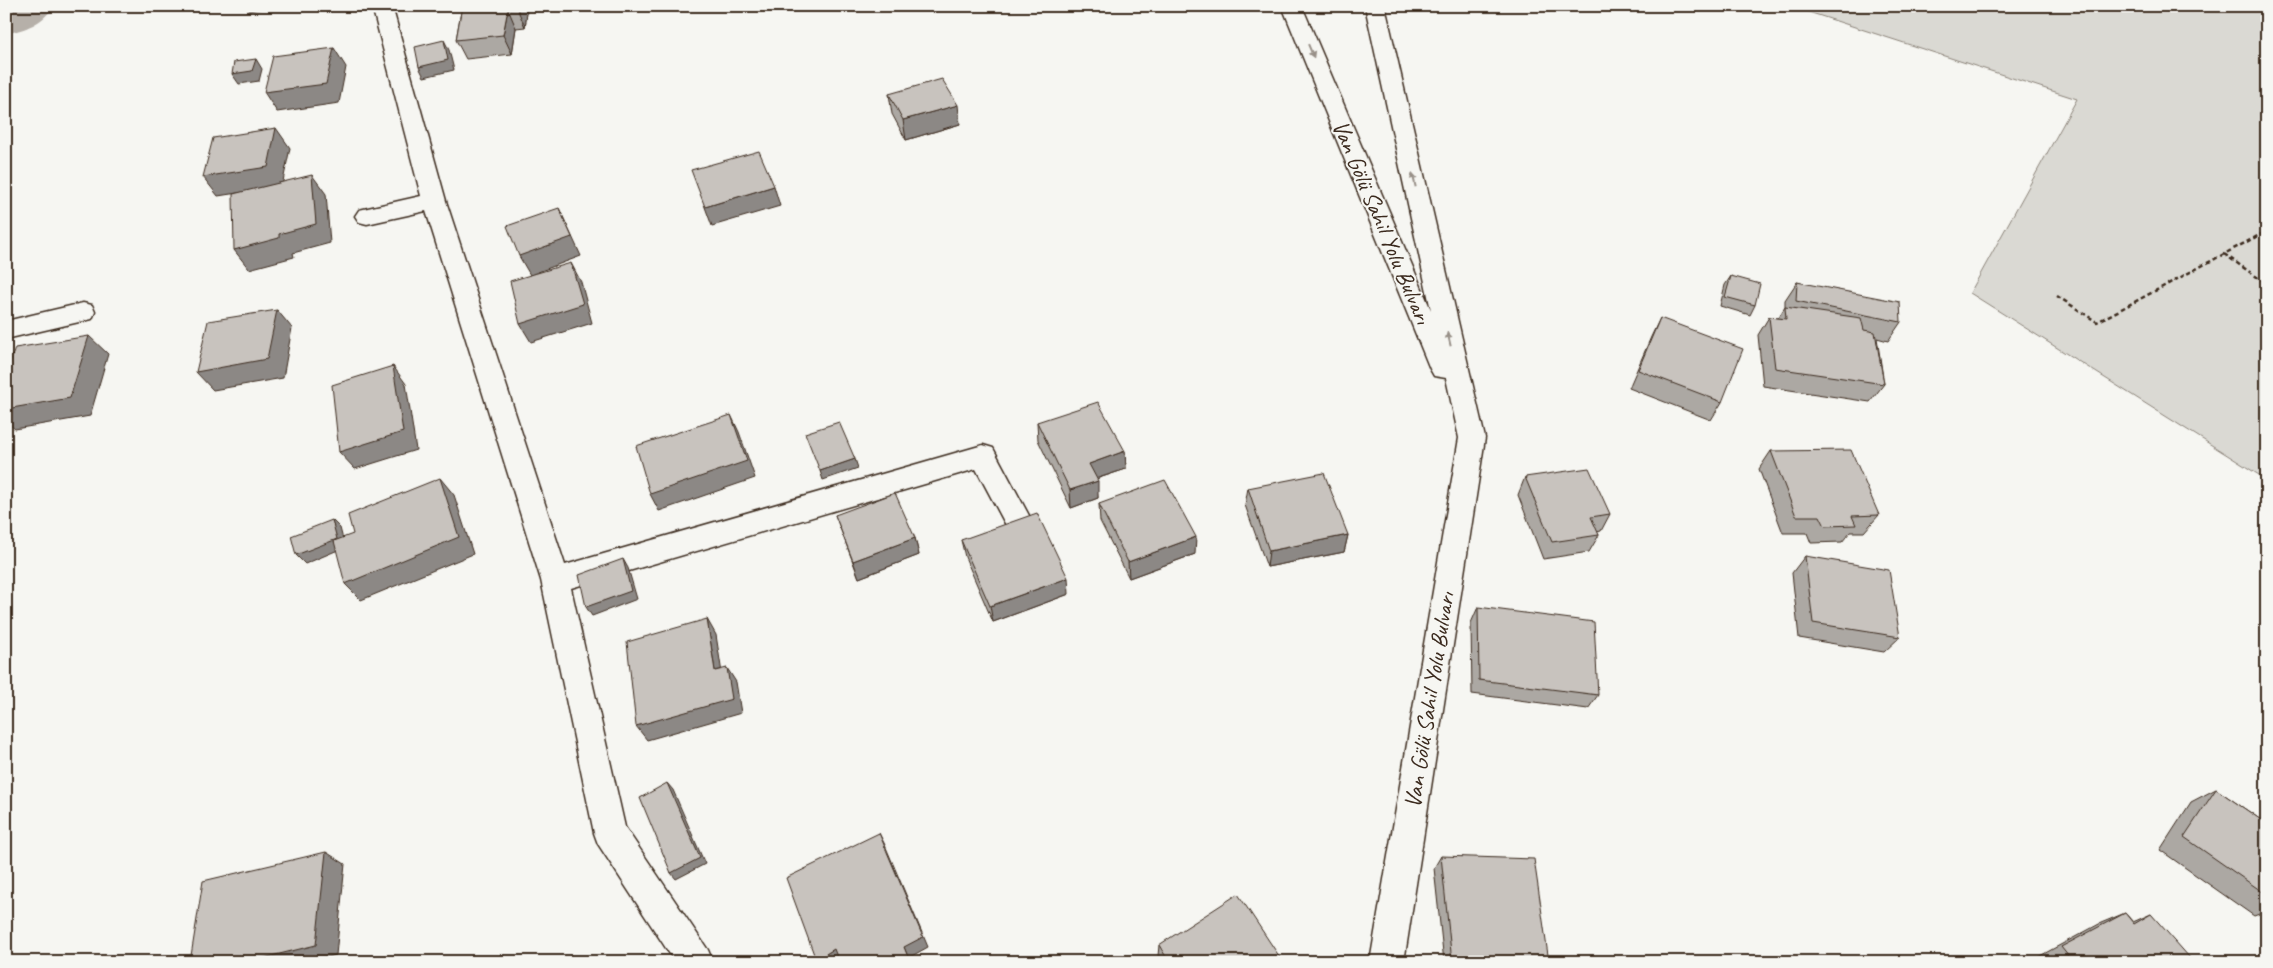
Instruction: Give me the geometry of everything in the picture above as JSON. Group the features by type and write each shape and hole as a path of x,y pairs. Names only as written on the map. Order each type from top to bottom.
{"street":[{"path":"382,6 434,201 555,580 610,833 696,962"},
{"name":"Van Gölü Sahil Yolu Bulvarı","path":"1292,6 1472,438"},
{"name":"Van Gölü Sahil Yolu Bulvarı","path":"1375,6 1472,438 1387,962"},
{"path":"367,216 434,201"},
{"path":"6,330 83,312"},
{"path":"555,580 983,456 1018,523"}],"path":[{"path":"2057,296 2097,322 2267,231"},
{"path":"2224,254 2267,284"}],"shaded area":[{"path":"1790,6 2267,6 2267,480 1970,293 2077,99"}],"building":[{"path":"462,6 517,6 517,8 508,9 503,35 456,40"},
{"path":"444,40 448,60 419,67 415,47"},
{"path":"334,48 326,84 264,92 273,56"},
{"path":"256,59 252,71 232,74 234,62"},
{"path":"942,79 958,105 903,120 889,94"},
{"path":"276,128 268,167 203,177 213,138"},
{"path":"759,151 774,186 705,207 691,170"},
{"path":"312,175 316,224 279,234 279,238 234,250 233,194"},
{"path":"559,208 572,237 519,256 507,226"},
{"path":"571,263 583,304 520,324 510,281"},
{"path":"1731,276 1760,284 1755,305 1725,297"},
{"path":"1797,282 1900,302 1901,322 1796,301"},
{"path":"1785,307 1861,318 1864,330 1875,332 1884,384 1775,368 1769,317 1786,319"},
{"path":"277,310 267,359 196,372 208,321"},
{"path":"1660,318 1743,349 1722,402 1638,370"},
{"path":"89,336 70,398 6,409 6,375 15,348"},
{"path":"393,366 403,432 339,452 332,385"},
{"path":"1098,402 1125,451 1089,464 1098,481 1070,490 1037,422"},
{"path":"731,415 747,461 650,494 636,446"},
{"path":"839,422 855,459 820,471 805,433"},
{"path":"1851,450 1879,515 1852,516 1856,525 1825,526 1820,516 1796,516 1771,451"},
{"path":"1589,468 1610,514 1591,517 1599,535 1552,542 1525,477"},
{"path":"1324,473 1348,535 1269,551 1248,488"},
{"path":"440,478 459,537 345,584 334,541 353,534 348,515"},
{"path":"1165,480 1196,537 1128,562 1099,504"},
{"path":"895,493 915,538 853,561 835,515"},
{"path":"1037,513 1068,578 990,606 961,540"},
{"path":"332,520 337,539 296,555 291,536"},
{"path":"1805,556 1889,570 1900,637 1813,623"},
{"path":"623,559 631,591 586,607 579,575"},
{"path":"1478,607 1594,622 1598,695 1479,680"},
{"path":"707,619 715,671 727,668 732,699 636,726 627,642"},
{"path":"667,783 700,858 671,873 640,798"},
{"path":"2216,789 2267,824 2267,895 2184,837"},
{"path":"879,833 923,937 904,947 910,962 839,962 834,949 816,960 786,878"},
{"path":"326,852 316,945 247,962 190,962 203,881"},
{"path":"1441,856 1534,859 1549,962 1452,962"},
{"path":"1238,894 1283,962 1169,962 1159,945"},
{"path":"2125,913 2134,924 2151,914 2190,958 2183,962 2073,962 2061,947"}],"waterway":[{"path":"6,17 26,6"}]}
